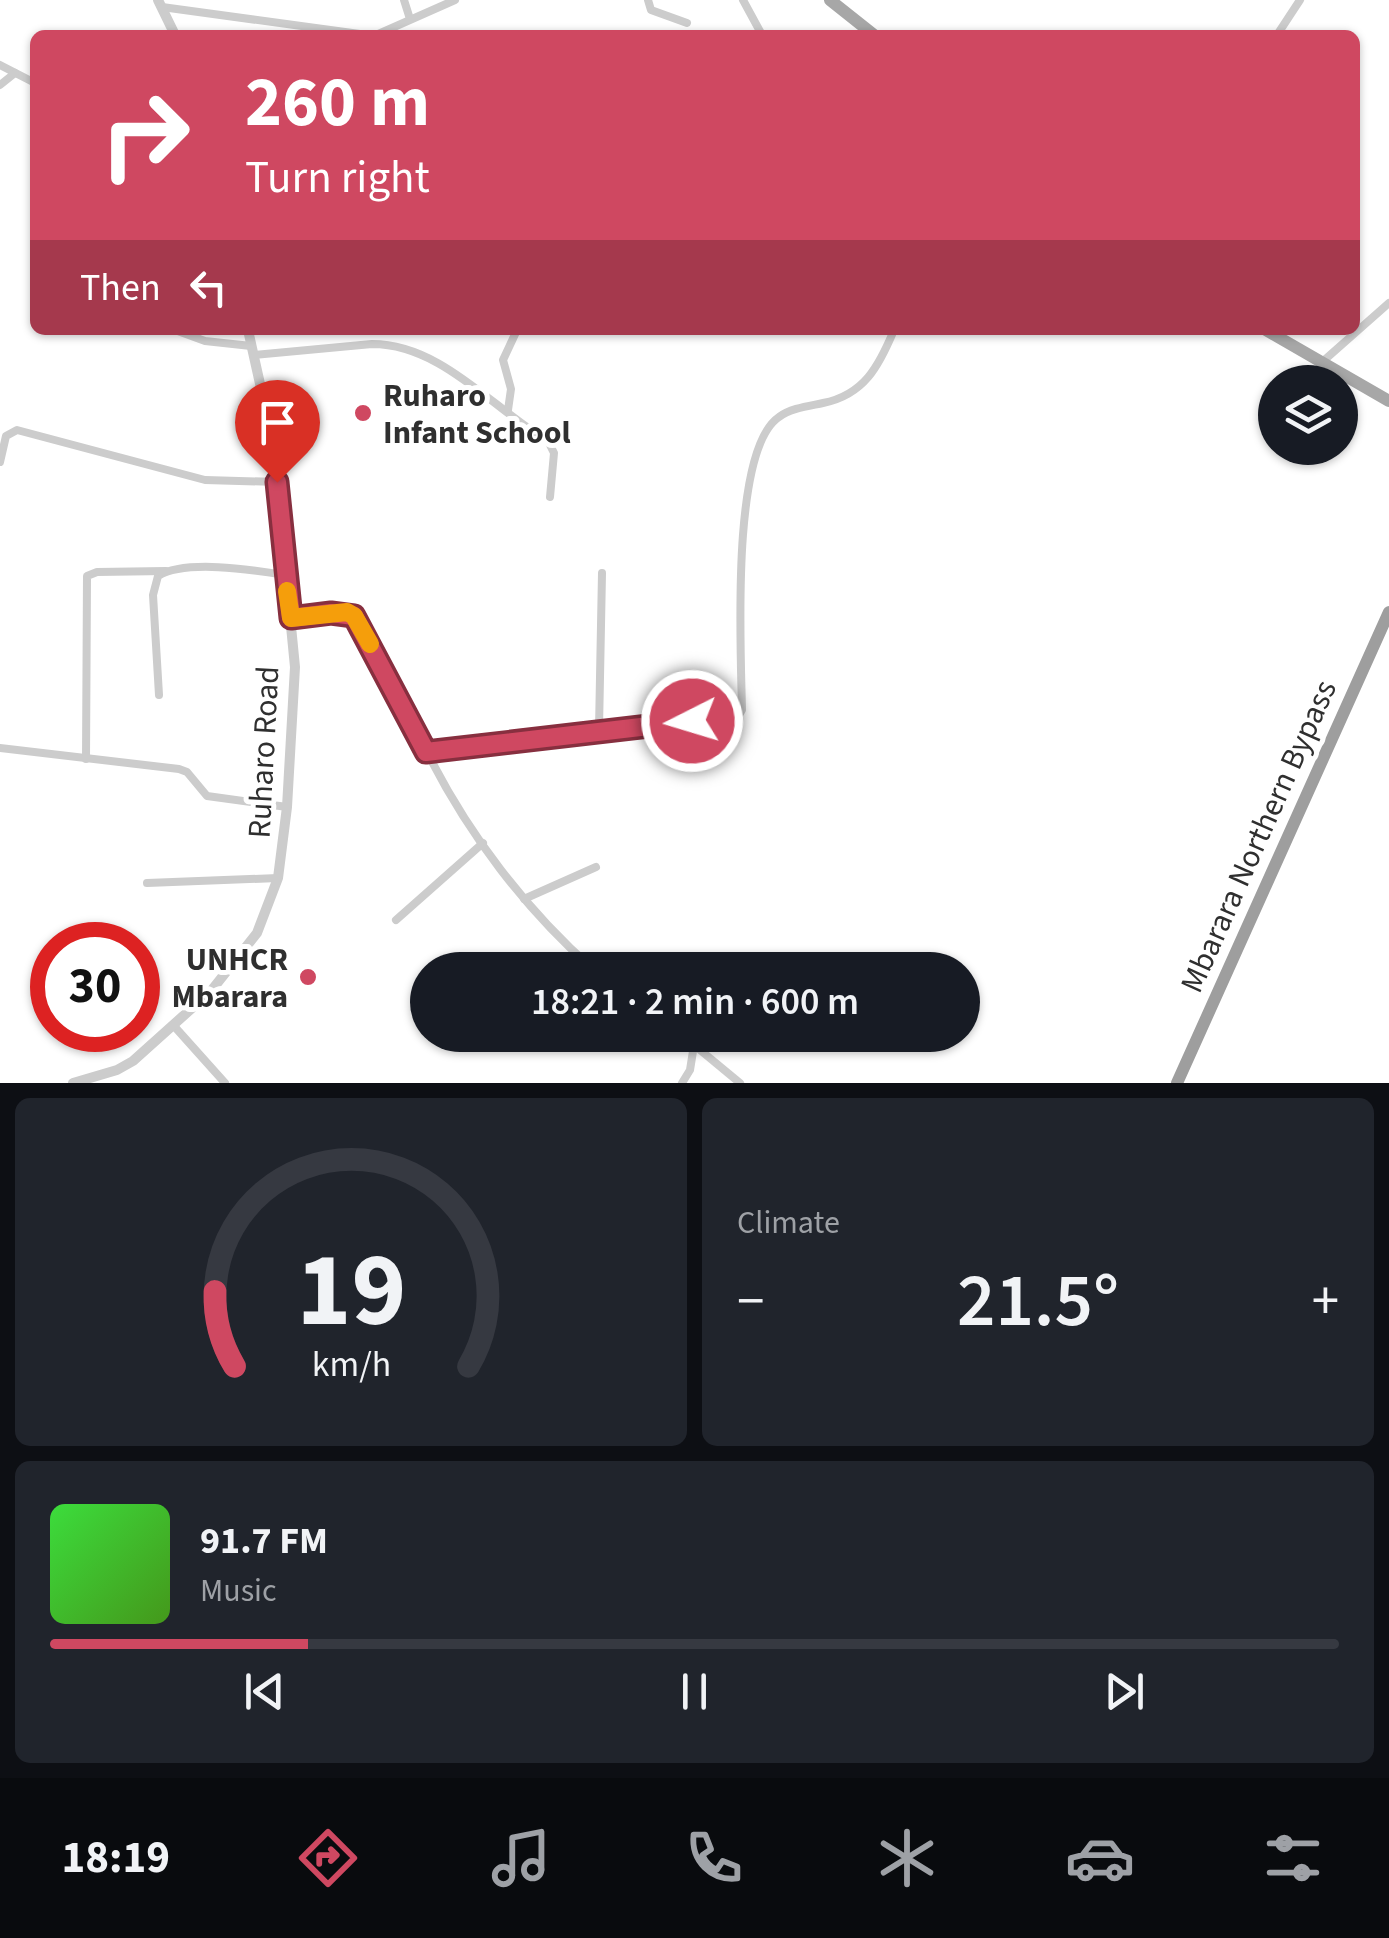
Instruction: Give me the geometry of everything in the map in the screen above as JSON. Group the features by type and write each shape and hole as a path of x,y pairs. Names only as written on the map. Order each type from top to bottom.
{"highway":[{"name":"Mbarara Northern Bypass","path":"1180,1083 1389,612"},
{"path":"1180,1083 1389,628"}],"main road":[{"path":"830,0 859,30"},
{"path":"1274,335 1389,401"}],"street":[{"path":"404,0 410,19"},
{"path":"387,30 454,0"},
{"path":"648,0 651,10 660,16 687,23"},
{"path":"743,0 759,30"},
{"path":"1280,30 1300,0"},
{"path":"160,4 172,30"},
{"path":"160,4 334,30"},
{"path":"0,64 30,80"},
{"path":"0,84 15,72"},
{"path":"1360,329 1389,303"},
{"path":"188,335 252,350 389,344 422,354 490,402 508,410 518,423 552,446 550,496"},
{"name":"Ruharo Road","path":"73,1083 117,1070 174,1026 244,954 266,916 278,878 295,680 273,442 249,335"},
{"path":"508,410 510,390 503,360 515,335"},
{"path":"426,752 599,729 734,717 741,712 744,516 763,440 782,414 842,399 858,390 878,364 892,335"},
{"path":"1321,363 1353,335"},
{"path":"0,462 6,436 17,430 205,480 277,482"},
{"path":"86,759 87,576 204,568 286,575"},
{"path":"159,694 152,595 154,580 166,571"},
{"path":"599,729 602,573"},
{"path":"291,618 331,613 354,616 426,752 482,843 524,900 575,952"},
{"path":"0,748 184,770 207,796 287,808"},
{"path":"396,920 482,843"},
{"path":"524,900 596,867"},
{"path":"146,883 278,878"},
{"path":"174,1026 226,1083"},
{"path":"682,1083 690,1070 693,1052"},
{"path":"702,1052 740,1083"}],"slow traffic":[{"path":"287,591 291,618 347,612 354,616 370,644"}],"place":[{"name":"Ruharo Infant School","path":"363,413"},
{"name":"UNHCR Mbarara","path":"308,977"}],"route":[{"path":"277,482 291,618 347,612 354,616 426,752 692,721"}]}
